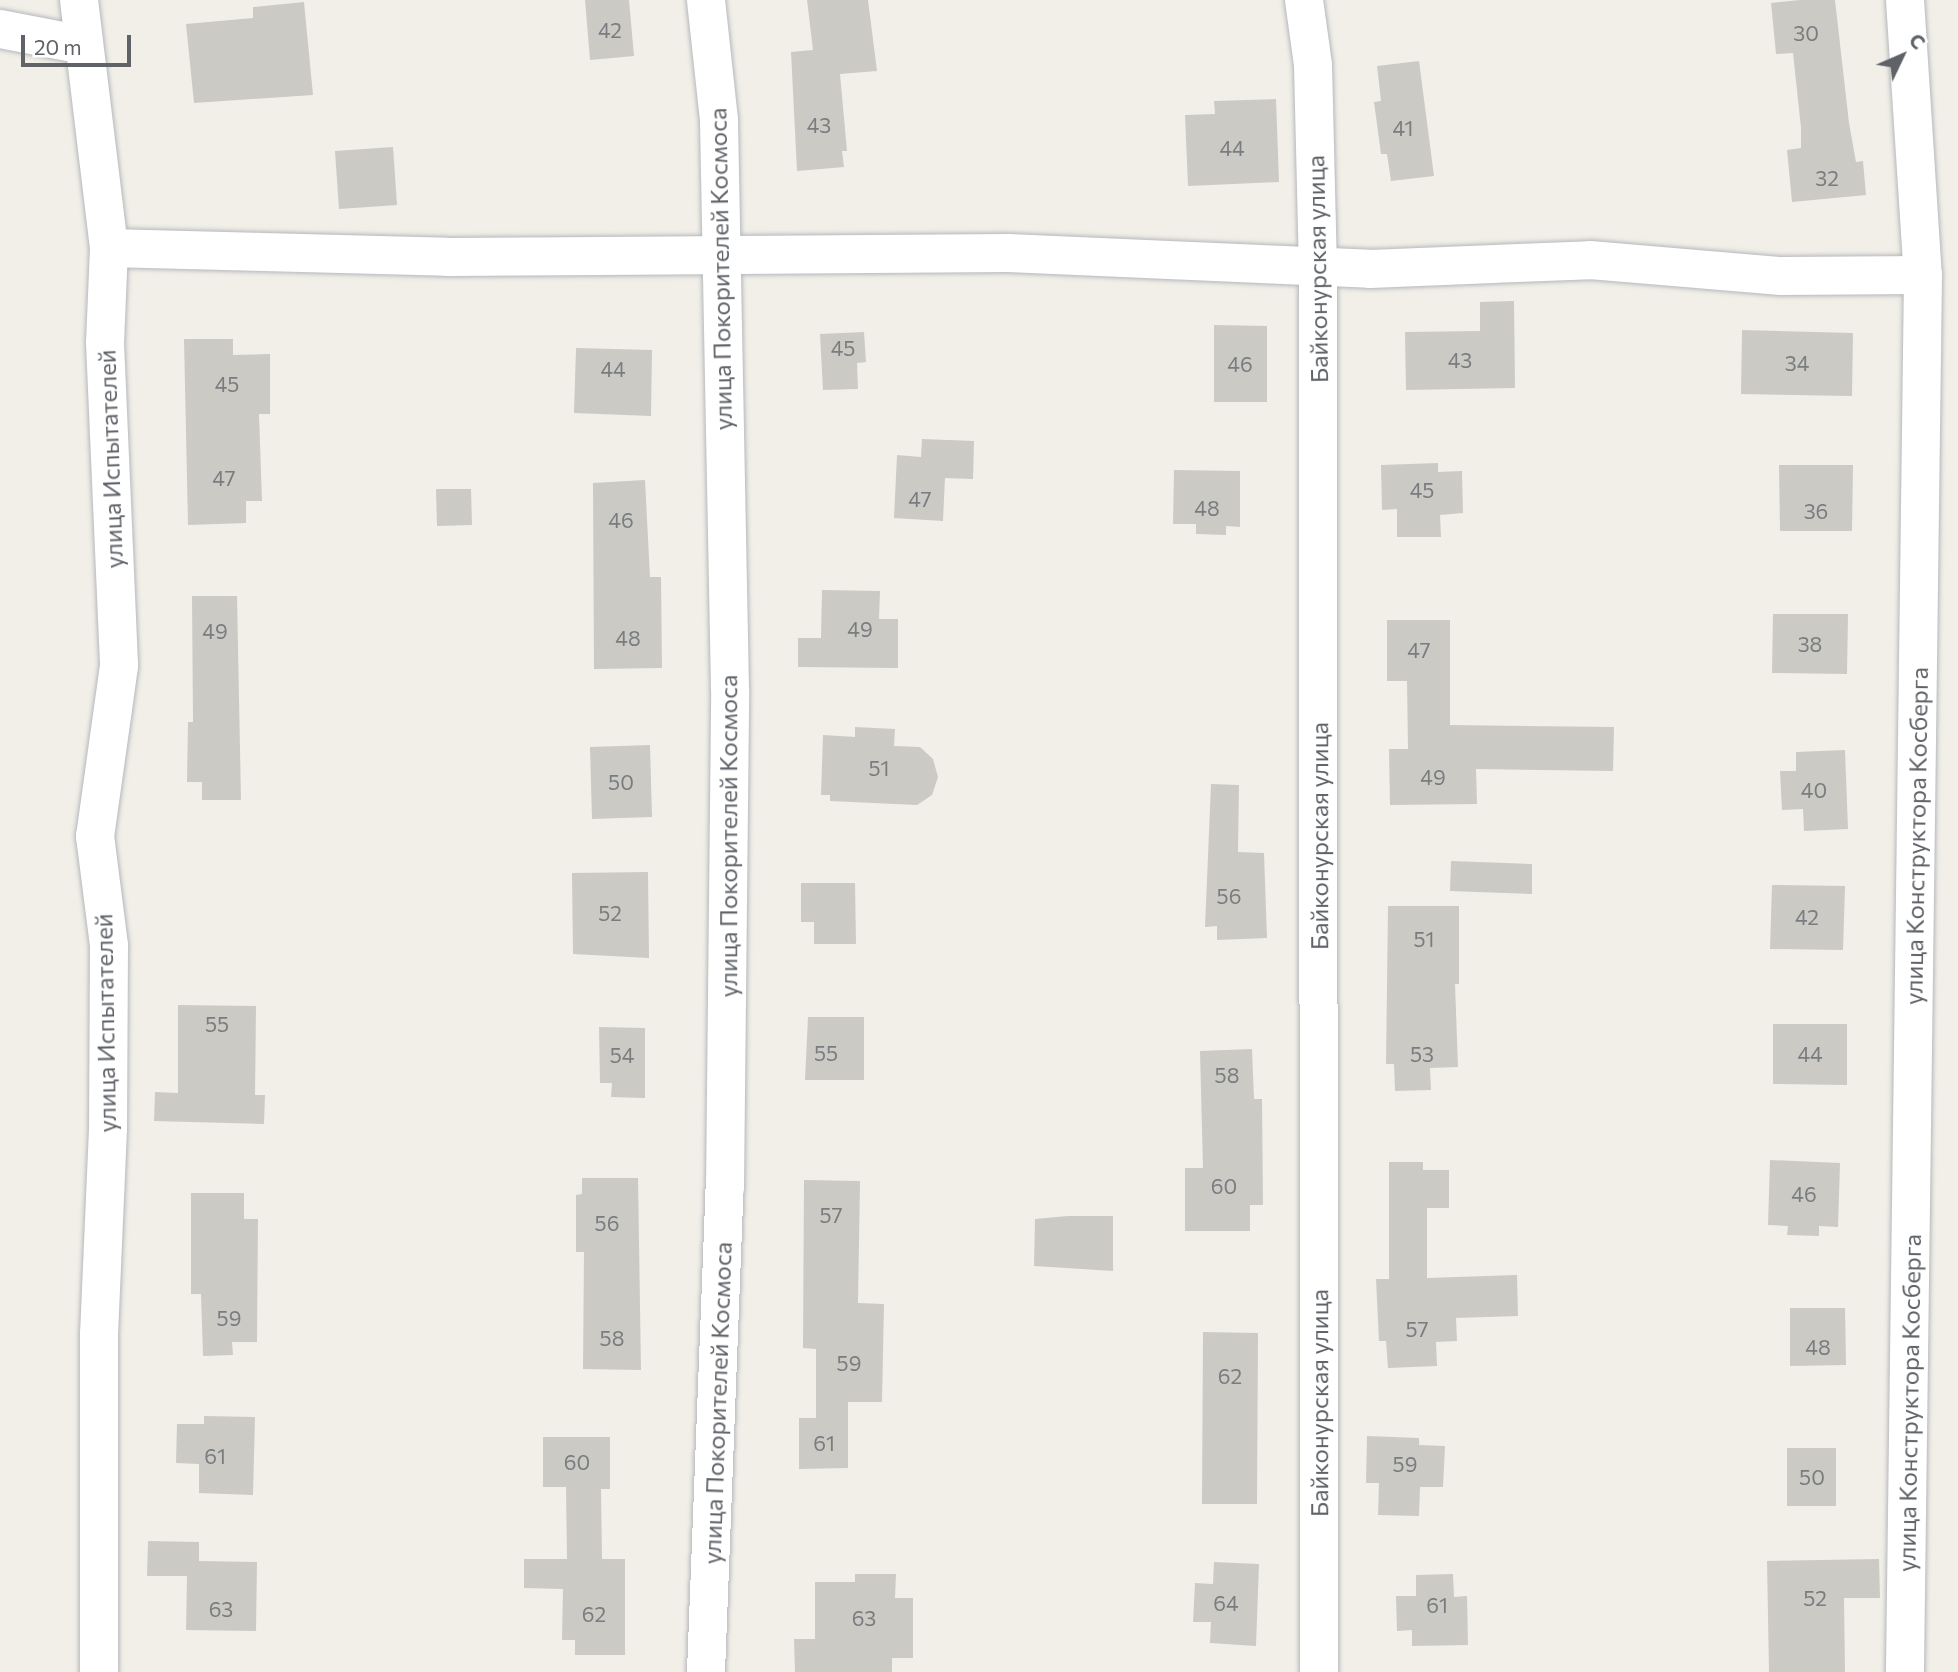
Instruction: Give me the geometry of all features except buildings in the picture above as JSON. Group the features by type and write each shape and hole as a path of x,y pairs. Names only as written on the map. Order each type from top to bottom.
{"street":[{"name":"улица Испытателей","path":"79,0 109,248 105,343 119,666 95,836 109,945 108,1129 99,1334 99,1672"},
{"name":"улица Покорителей Космоса","path":"706,0 719,120 719,255 730,731 725,1188 706,1672"},
{"name":"Байконурская улица","path":"1304,0 1313,65 1318,267 1319,1672"},
{"name":"улица Конструктора Косберга","path":"1905,0 1923,275 1905,1672"},
{"path":"0,29 83,45"},
{"path":"109,248 446,257 1008,253 1318,267 1590,260 1781,276 1923,275"}]}
